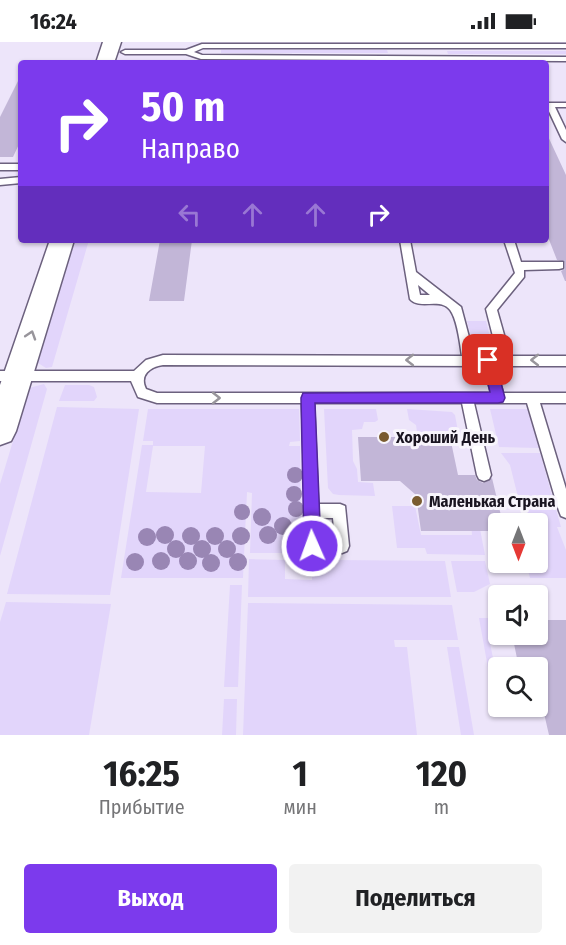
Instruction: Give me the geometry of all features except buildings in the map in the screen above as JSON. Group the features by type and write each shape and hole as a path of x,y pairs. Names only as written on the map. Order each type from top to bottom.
{"street":[{"path":"109,60 122,50"},
{"path":"1,422 6,372 43,243"},
{"path":"6,372 61,243"}],"lane":[{"path":"410,44 414,58"},
{"path":"187,52 202,46 564,45"},
{"path":"122,50 187,52 201,57 402,60 414,58 421,60"},
{"path":"495,60 566,59"},
{"path":"549,105 566,105"},
{"path":"549,107 566,138"},
{"path":"0,167 18,167"},
{"path":"0,182 18,180"},
{"path":"406,243 415,299 442,299"},
{"path":"505,360 490,309 520,274 510,243"},
{"path":"518,266 559,266"},
{"path":"411,274 457,310 469,360"},
{"path":"566,361 163,360 146,365 137,376 139,389 149,396 566,398"},
{"path":"488,360 498,398"},
{"path":"6,372 137,376"},
{"path":"308,398 312,546"},
{"path":"467,398 484,475"},
{"path":"532,398 566,511"},
{"path":"298,556 312,546 342,546 340,511 311,511"}],"shaded area":[{"path":"221,50 387,50 388,53 221,53"},
{"path":"447,51 566,51 566,54 448,54"},
{"path":"74,243 88,243 52,367 46,368 38,363"},
{"path":"467,321 486,321 491,340 472,340"},
{"path":"44,384 47,389 0,556 0,484 29,388"},
{"path":"65,385 89,385 94,387 97,397 94,401 59,401"},
{"path":"57,407 139,409 110,595 7,594"},
{"path":"148,409 299,409 300,441 290,442 289,446 300,446 301,522 285,537 285,553 250,553 252,493 247,492 243,578 121,578 142,445 153,445 153,441 143,441","holes":["153,446 205,446 201,493 146,492"]},
{"path":"324,409 376,409 378,420 364,422 362,429 352,430 353,461 357,469 358,482 373,483 375,496 333,494 328,488"},
{"path":"407,409 452,412 455,415 459,437 438,432 417,432 416,425 409,420"},
{"path":"490,409 528,409 539,448 499,447"},
{"path":"501,453 540,453 561,527 557,527 566,550 566,578 530,578 529,573 548,573 548,513 522,513 510,465"},
{"path":"392,506 415,506 421,535 472,535 471,524 480,529 485,555 427,554 425,548 397,548"},
{"path":"249,559 285,560 285,579 312,580 312,567 335,567 335,560 445,561 451,597 248,597"},
{"path":"451,561 485,561 490,584 474,592 457,592"},
{"path":"230,585 242,585 238,687 224,687"},
{"path":"6,602 111,604 89,735 0,735 0,622"},
{"path":"248,603 452,605 458,640 394,640 395,647 407,647 417,735 243,735"},
{"path":"479,618 488,618 488,645 490,645 493,657 488,657 488,668"},
{"path":"447,647 459,647 474,735 461,735"},
{"path":"224,699 237,699 236,735 222,735"}],"place":[{"name":"Хороший День","path":"384,437"},
{"name":"Маленькая Страна","path":"417,501"}],"route":[{"path":"312,546 308,398 498,398 488,360"}]}
